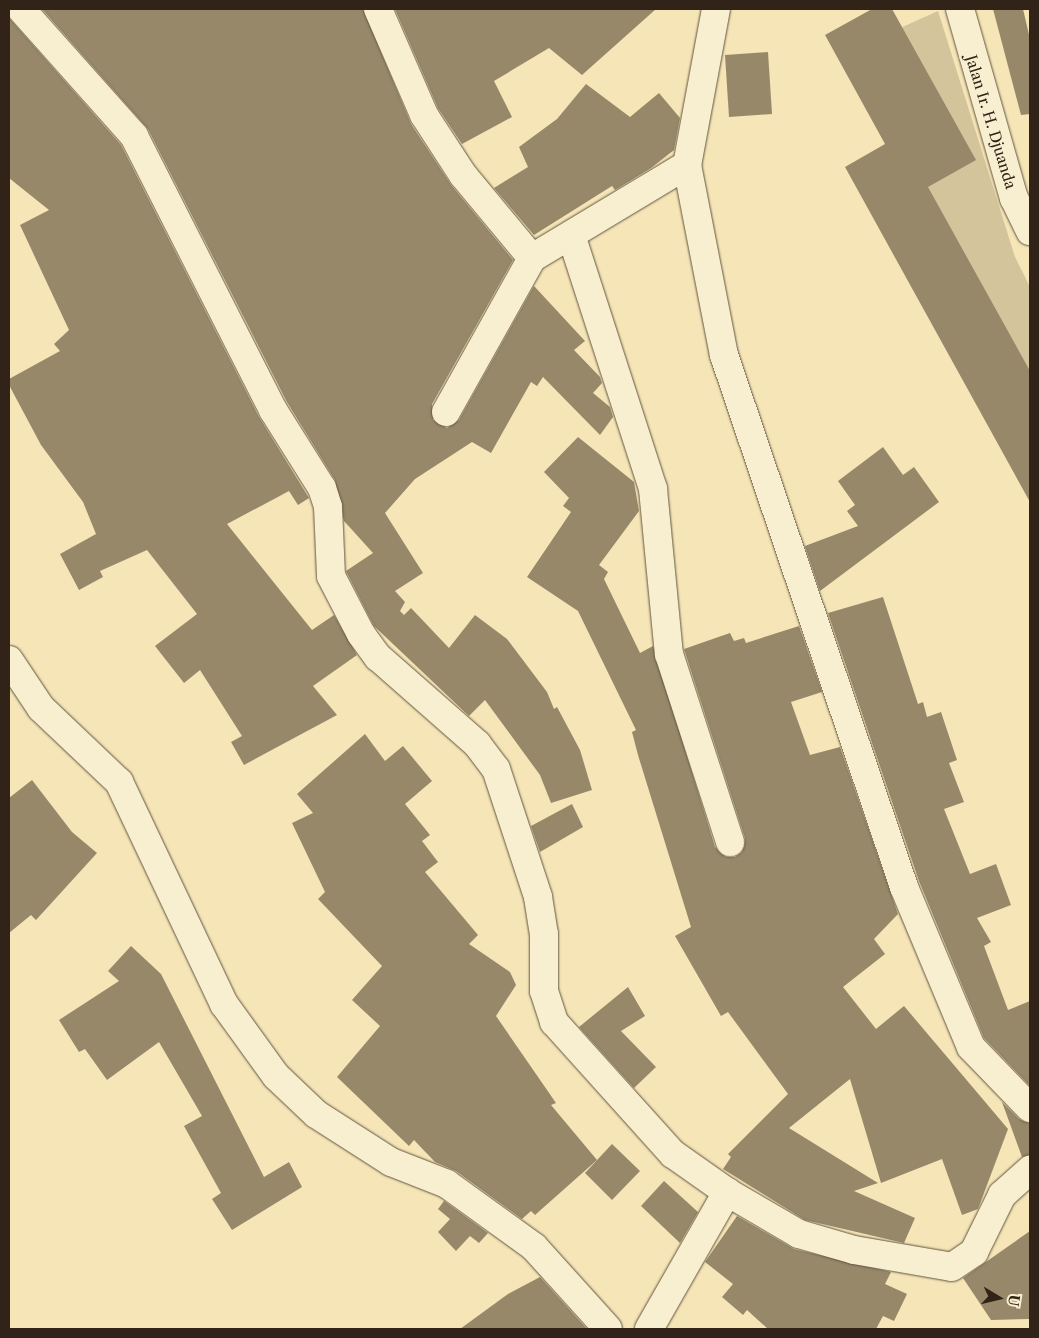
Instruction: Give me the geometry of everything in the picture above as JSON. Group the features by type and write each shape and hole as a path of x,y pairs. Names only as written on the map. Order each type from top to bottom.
{"street":[{"path":"21,9 60,58 134,136 274,410 322,488 328,508 331,576 360,634 402,680 452,719 496,769 538,898 545,940 544,991 554,1022 673,1154 727,1192 800,1234 854,1250 952,1267 974,1252 1002,1195 1030,1170"},
{"path":"378,9 424,115 463,175 532,258"},
{"path":"716,9 687,166 724,355 904,887 971,1046 1030,1108"},
{"name":"Jalan Ir. H. Djuanda","path":"960,9 1014,198 1030,231"},
{"path":"446,412 532,258 572,238 687,166"},
{"path":"572,238 653,489 668,654 730,842"},
{"path":"9,660 41,708 119,782 224,1004 276,1076 316,1114 391,1162 447,1184 534,1247 608,1329"},
{"path":"648,1329 727,1192"}],"shaded area":[{"path":"938,11 1015,257 1030,287 1030,437 993,385 869,42"}],"building":[{"path":"42,9 363,9 411,124 451,185 513,260 432,404 433,420 447,428 459,420 534,286 585,341 574,350 600,377 602,383 593,393 610,407 613,417 600,435 543,377 537,386 531,382 491,453 472,442 415,479 385,513 423,573 395,591 405,602 400,611 404,615 411,608 449,648 475,615 507,639 547,692 554,709 557,707 580,750 592,790 551,803 540,775 485,700 469,716 374,626 346,571 373,553 344,521 335,480 287,402 148,129"},
{"path":"395,9 656,9 582,75 549,48 494,81 512,117 462,144 438,108"},
{"path":"872,9 892,9 976,160 928,187 1030,371 1030,502 845,167 885,144 825,35"},
{"path":"993,9 1023,9 1030,39 1030,114 1021,115"},
{"path":"9,18 121,145 259,417 309,498 298,505 289,491 227,524 312,630 334,615 357,655 313,686 337,715 244,765 231,742 242,736 200,670 184,683 155,646 197,614 147,550 100,571 103,577 79,590 60,554 96,534 83,502 41,445 9,385 9,379 60,351 54,344 69,330 20,225 49,210 9,178"},
{"path":"768,52 772,114 729,117 725,55"},
{"path":"586,84 630,117 659,93 680,118 674,150 651,168 615,190 612,186 534,235 494,188 528,167 519,147 557,119"},
{"path":"578,437 634,482 639,511 599,565 608,572 604,579 640,653 653,646 715,847 726,857 735,857 742,852 745,838 684,649 730,633 734,641 744,638 746,643 799,626 822,692 791,702 810,755 840,747 898,914 874,939 885,954 843,987 876,1029 904,1006 1008,1129 978,1209 962,1215 942,1159 881,1183 850,1079 789,1128 878,1183 854,1191 915,1218 904,1243 805,1220 723,1169 731,1157 728,1154 788,1094 728,1012 721,1016 675,936 691,927 638,755 632,732 636,730 578,611 527,577 571,512 563,506 569,498 544,472"},
{"path":"883,447 903,475 914,467 939,502 820,591 805,546 858,526 847,511 855,505 838,481"},
{"path":"883,597 918,704 923,702 927,717 941,712 957,760 949,763 964,802 944,809 970,874 996,864 1011,905 977,918 991,942 984,946 1008,1010 1030,1001 1030,1086 984,1038 919,881 828,613"},
{"path":"365,734 385,761 403,746 432,781 405,804 430,835 422,841 438,862 425,872 478,935 469,944 510,972 516,985 496,1016 556,1103 551,1105 597,1160 535,1215 531,1211 522,1219 456,1171 435,1162 414,1140 409,1146 337,1077 380,1026 352,1000 382,966 318,899 325,892 292,823 313,813 297,794"},
{"path":"32,780 72,832 97,853 36,920 31,915 9,933 9,798"},
{"path":"572,804 583,827 540,852 531,826"},
{"path":"131,946 161,974 264,1177 289,1162 302,1187 232,1230 212,1199 221,1193 184,1126 202,1116 159,1042 107,1080 85,1049 79,1052 59,1020 119,981 108,971"},
{"path":"628,987 645,1016 621,1031 656,1067 634,1088 579,1027"},
{"path":"1002,1102 1019,1119 1030,1123 1030,1155 1022,1157"},
{"path":"612,1144 640,1171 612,1200 585,1173"},
{"path":"664,1181 698,1212 680,1243 641,1206"},
{"path":"444,1201 488,1233 479,1243 470,1236 456,1251 438,1232 450,1219 438,1209"},
{"path":"737,1216 794,1249 891,1272 885,1284 907,1294 894,1321 883,1316 876,1329 768,1329 747,1310 743,1315 722,1297 733,1284 705,1262"},
{"path":"1030,1231 1030,1319 991,1320 963,1278"},
{"path":"540,1277 587,1329 460,1329 508,1294"}]}
